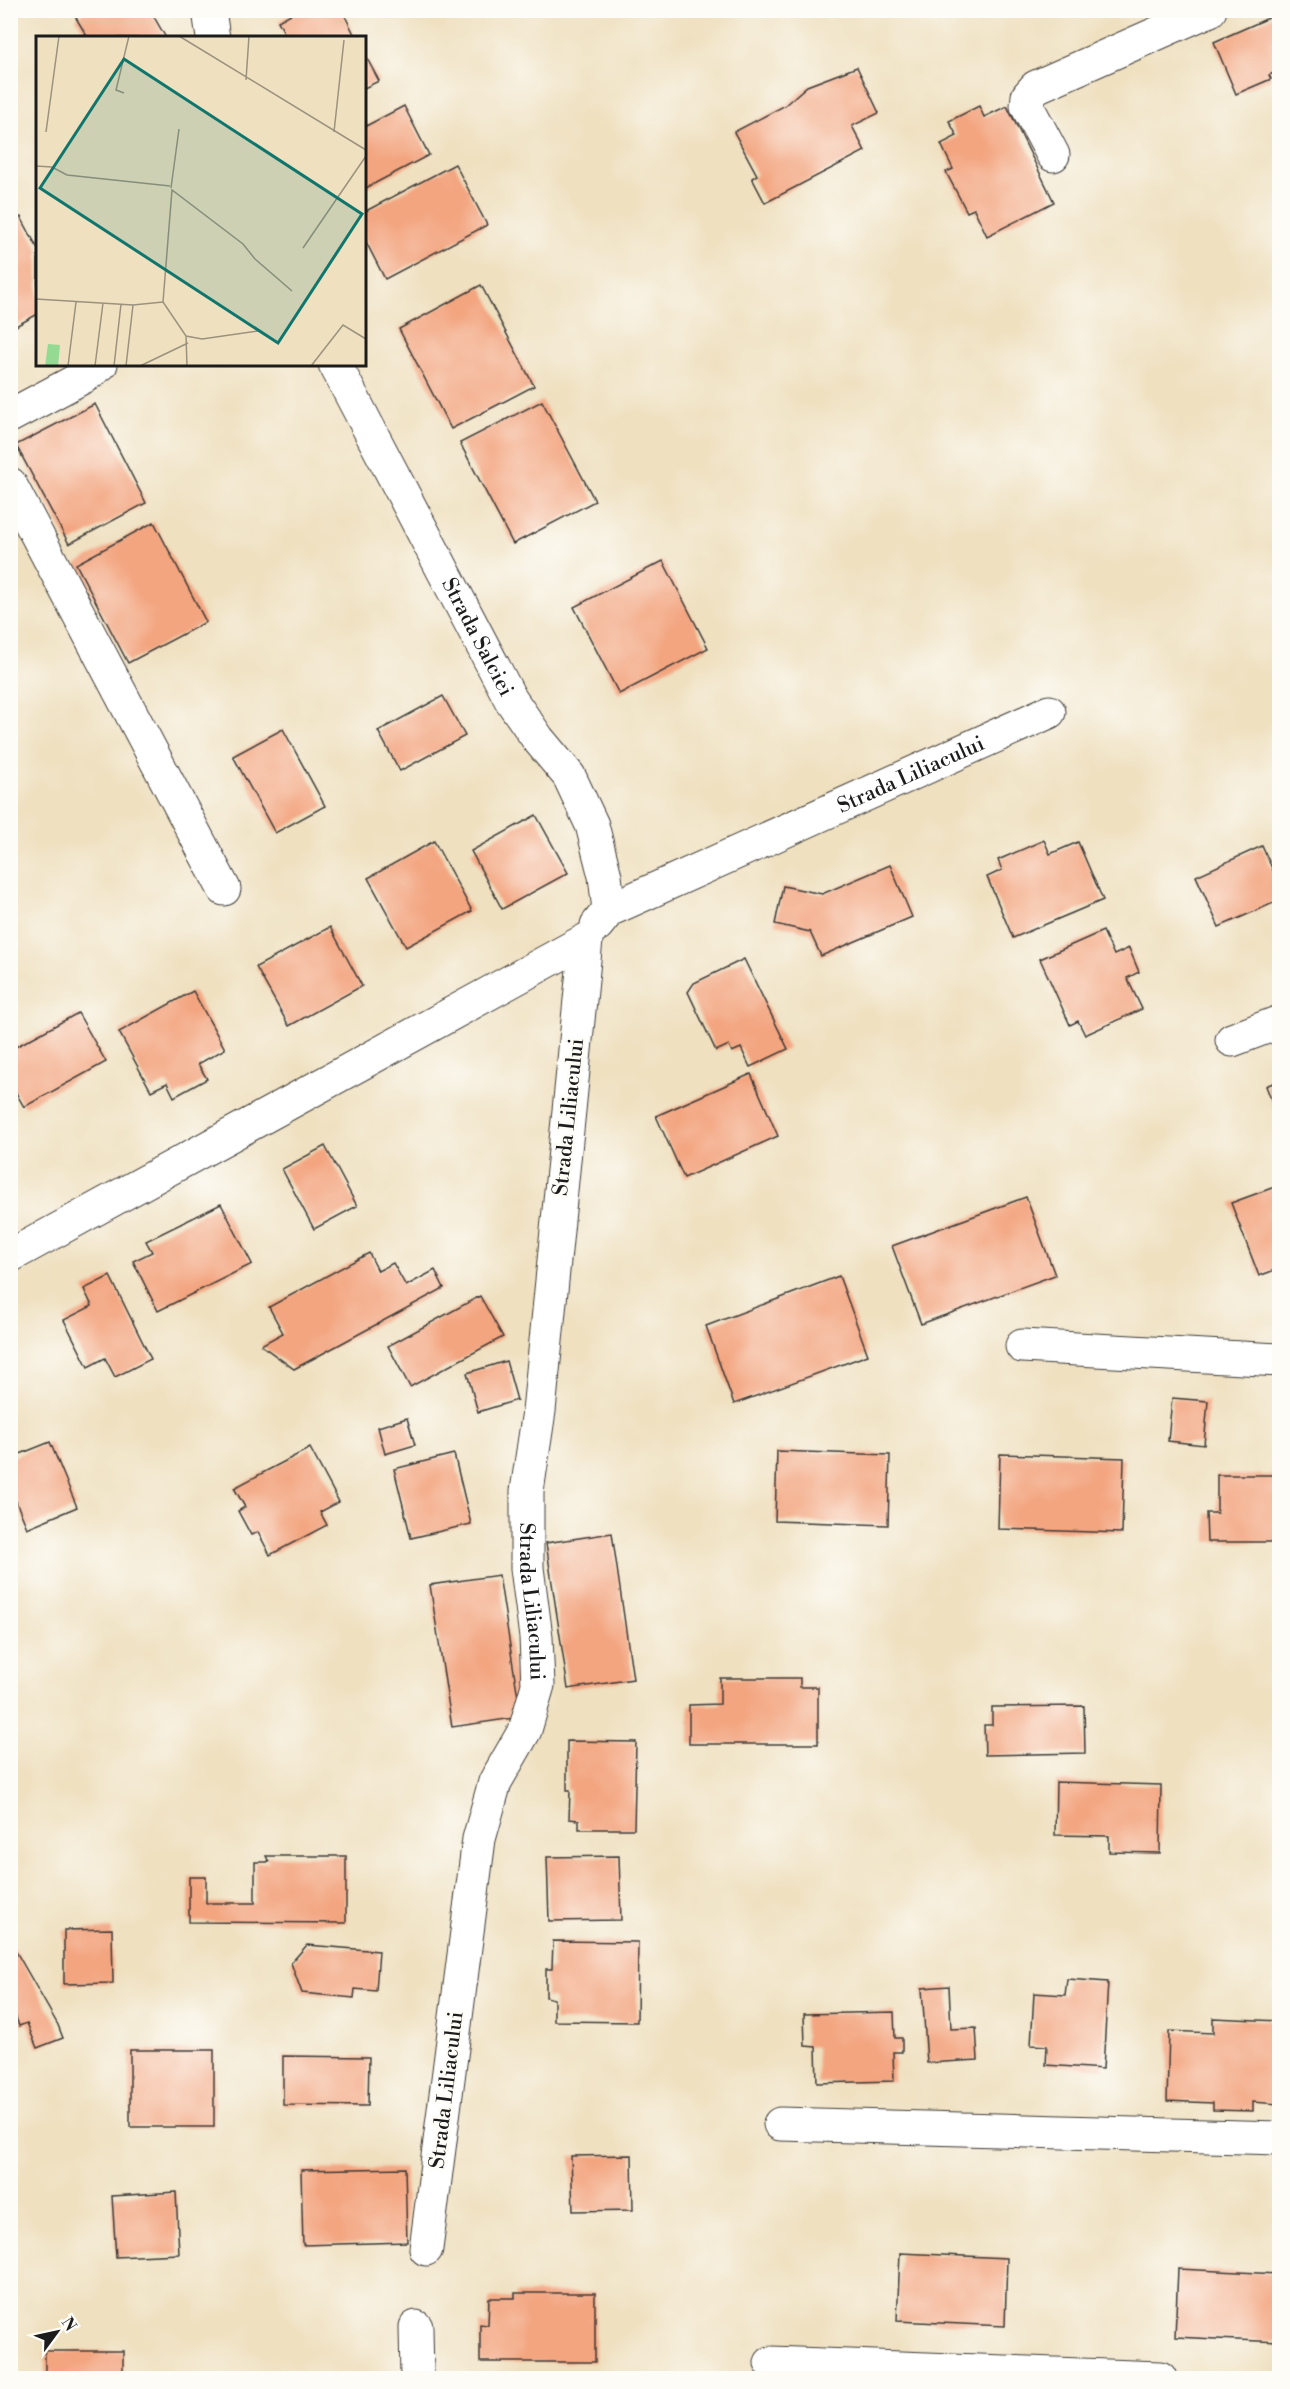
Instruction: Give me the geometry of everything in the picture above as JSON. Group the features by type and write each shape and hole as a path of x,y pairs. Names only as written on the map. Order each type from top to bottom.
{"street":[{"path":"209,10 213,36"},
{"path":"1053,155 1027,106 1029,96 1036,87 1210,10"},
{"path":"10,416 85,376 98,366"},
{"name":"Strada Salciei","path":"336,366 512,700 538,740 569,776 592,825 605,876 609,910"},
{"path":"10,484 224,889"},
{"name":"Strada Liliacului","path":"10,1256 586,940 609,910 1049,712"},
{"name":"Strada Liliacului","path":"426,2249 479,1839 495,1782 525,1730 538,1685 536,1637 527,1568 526,1491 539,1411 586,940"},
{"path":"1232,1040 1280,1022"},
{"path":"1022,1346 1280,1360"},
{"path":"780,2124 1280,2138"},
{"path":"416,2327 417,2379"},
{"path":"771,2362 1160,2379"}],"building":[{"path":"88,10 150,10 165,36 87,36 76,18"},
{"path":"298,10 342,10 355,36 286,36 278,21"},
{"path":"1280,13 1280,70 1269,75 1271,79 1236,94 1214,42"},
{"path":"366,57 379,81 366,87"},
{"path":"857,67 879,113 852,126 865,151 765,203 752,178 757,175 734,132 784,106 807,86"},
{"path":"404,106 429,155 366,188 366,126"},
{"path":"979,106 984,117 1007,106 1054,202 987,236 974,209 967,212 946,172 953,169 941,144 957,136 949,121"},
{"path":"455,164 487,225 385,279 366,242 366,211"},
{"path":"21,217 36,245 36,315 14,327 10,320 10,223"},
{"path":"481,285 534,386 451,429 399,329"},
{"path":"542,401 595,501 513,544 460,443"},
{"path":"95,404 146,503 69,544 16,445"},
{"path":"154,522 206,622 128,663 76,564"},
{"path":"663,561 708,648 619,694 574,607"},
{"path":"443,696 465,736 400,771 378,731"},
{"path":"283,729 325,806 275,833 233,756"},
{"path":"536,815 568,873 502,909 471,851"},
{"path":"1044,840 1050,854 1078,842 1103,900 1013,938 987,877 1002,870 998,860"},
{"path":"434,841 472,911 406,947 368,878"},
{"path":"1262,846 1280,886 1280,900 1219,927 1196,876"},
{"path":"890,865 912,917 821,956 810,932 775,924 783,886 822,894"},
{"path":"330,927 362,986 289,1026 256,967"},
{"path":"1103,931 1114,955 1129,948 1139,972 1127,978 1142,1009 1085,1035 1078,1021 1070,1025 1040,959"},
{"path":"744,959 788,1049 750,1067 741,1048 732,1052 729,1045 716,1051 688,992 694,983"},
{"path":"193,991 225,1049 198,1064 207,1079 174,1097 167,1083 151,1091 119,1032"},
{"path":"78,1013 106,1062 24,1107 10,1082 10,1050"},
{"path":"751,1074 778,1136 684,1178 656,1116"},
{"path":"1280,1080 1280,1121 1279,1121 1266,1086"},
{"path":"325,1146 357,1206 314,1229 282,1169"},
{"path":"1280,1185 1280,1268 1259,1276 1231,1203"},
{"path":"1026,1197 1055,1275 921,1324 892,1246"},
{"path":"221,1204 252,1264 158,1311 133,1261 152,1252 146,1241"},
{"path":"369,1253 378,1271 393,1263 406,1286 435,1270 444,1288 294,1369 261,1345 283,1333 269,1307"},
{"path":"110,1276 151,1359 115,1377 105,1358 88,1367 64,1320 92,1306 84,1289"},
{"path":"839,1276 868,1355 734,1404 706,1326"},
{"path":"480,1296 503,1337 410,1387 388,1346"},
{"path":"506,1361 517,1400 478,1412 467,1373"},
{"path":"1172,1398 1208,1401 1204,1445 1168,1441"},
{"path":"407,1418 415,1445 385,1454 378,1427"},
{"path":"50,1442 77,1507 27,1528 10,1487 10,1458"},
{"path":"310,1448 339,1502 320,1512 327,1525 270,1555 258,1532 251,1535 238,1511 245,1507 234,1488"},
{"path":"777,1451 890,1455 888,1525 775,1521"},
{"path":"454,1454 471,1524 411,1538 394,1469"},
{"path":"1000,1454 1124,1458 1122,1533 998,1529"},
{"path":"1217,1475 1280,1475 1280,1542 1207,1542 1206,1513 1217,1513"},
{"path":"612,1533 633,1679 568,1689 546,1543"},
{"path":"499,1575 521,1717 452,1727 430,1585"},
{"path":"720,1678 800,1678 800,1687 818,1687 818,1744 689,1744 689,1705 720,1704"},
{"path":"1084,1706 1085,1753 985,1755 984,1725 992,1725 992,1707"},
{"path":"567,1741 636,1742 634,1829 579,1829 579,1820 569,1819"},
{"path":"1056,1782 1161,1785 1160,1853 1109,1852 1109,1836 1055,1835"},
{"path":"266,1856 346,1856 346,1923 189,1922 189,1877 206,1877 206,1903 255,1903 255,1862 269,1862"},
{"path":"619,1856 621,1920 549,1921 547,1857"},
{"path":"112,1929 113,1983 64,1984 64,1930"},
{"path":"10,1941 58,2025 63,2038 37,2048 27,2023 19,2026 15,2015 10,2014"},
{"path":"553,1941 638,1942 637,2022 554,2021 554,1999 546,1997 546,1969 552,1969"},
{"path":"307,1945 379,1951 376,1991 355,1989 354,1998 302,1993 291,1963"},
{"path":"1067,1979 1108,1982 1103,2069 1046,2065 1047,2046 1031,2045 1034,1993 1065,1995"},
{"path":"949,1986 951,2029 976,2028 978,2060 927,2063 922,1988"},
{"path":"894,2012 895,2038 902,2038 902,2052 893,2052 894,2081 817,2083 816,2047 805,2046 804,2014"},
{"path":"1213,2018 1280,2021 1279,2104 1253,2102 1253,2111 1213,2110 1213,2103 1167,2101 1169,2031 1213,2033"},
{"path":"130,2050 214,2050 214,2127 130,2127"},
{"path":"283,2056 369,2057 368,2106 283,2105"},
{"path":"632,2155 633,2210 573,2211 571,2156"},
{"path":"405,2168 407,2242 303,2245 301,2170"},
{"path":"176,2192 179,2254 116,2257 112,2196"},
{"path":"900,2253 1007,2258 1005,2326 897,2321"},
{"path":"1178,2269 1280,2274 1280,2342 1175,2337"},
{"path":"515,2293 595,2293 595,2362 480,2362 480,2324 488,2325 489,2298 515,2298"},
{"path":"45,2351 123,2351 123,2378 45,2378"}]}
